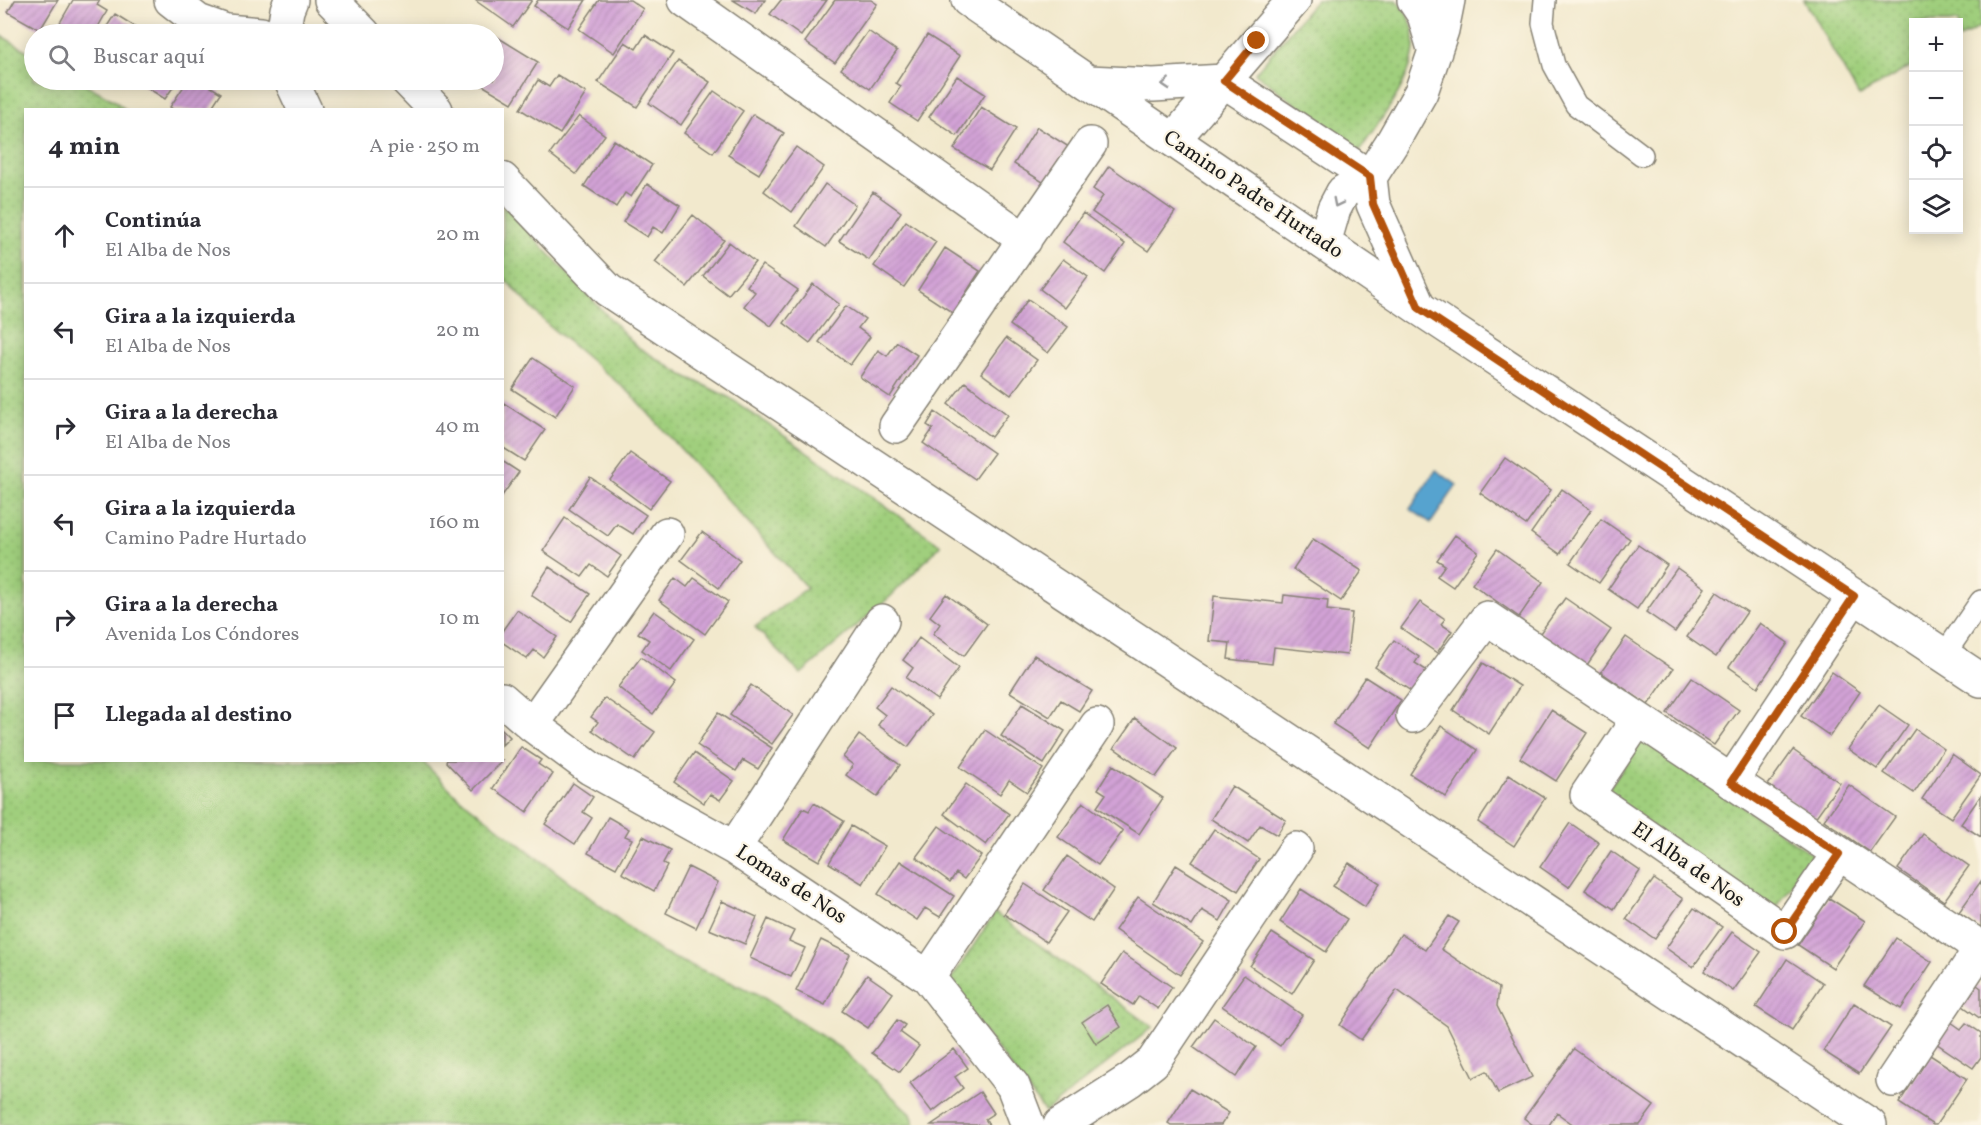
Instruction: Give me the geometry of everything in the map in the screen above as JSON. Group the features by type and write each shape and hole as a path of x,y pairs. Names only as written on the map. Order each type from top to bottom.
{"street":[{"path":"171,0 198,21 206,24"},
{"path":"285,24 291,0"},
{"path":"331,0 354,24"},
{"path":"685,0 1024,240"},
{"name":"Camino Padre Hurtado","path":"969,0 1419,308 1981,680"},
{"path":"1173,140 1294,0"},
{"path":"1414,0 1424,15 1435,52"},
{"path":"1324,243 1334,209 1343,192 1370,177 1421,92 1435,52 1448,0"},
{"path":"1088,82 1153,85 1224,81 1370,177"},
{"path":"296,90 304,108"},
{"path":"417,90 434,108"},
{"path":"896,426 1090,144"},
{"path":"1370,177 1373,204 1419,308"},
{"path":"504,181 608,290 1870,1125"},
{"path":"532,725 667,534"},
{"path":"1731,782 1854,596"},
{"path":"1413,716 1486,618 1981,948 1893,1080"},
{"path":"734,848 882,621"},
{"name":"Lomas de Nos","path":"504,701 532,725 590,768 734,848 928,977 1013,1086 1029,1125"},
{"name":"El Alba de Nos","path":"1638,719 1587,795 1785,932 1839,854"},
{"path":"928,977 1097,725"},
{"path":"1060,1125 1130,1080 1153,1062 1296,849"}],"lane":[{"path":"1545,0 1543,23 1554,65 1576,105 1642,155"},
{"path":"1944,655 1981,601"}],"green space":[{"path":"1316,0 1396,0 1409,18 1414,38 1413,58 1406,78 1359,152 1255,73"},
{"path":"1804,0 1981,0 1981,26 1963,37 1963,18 1909,18 1909,67 1859,96"},
{"path":"0,35 24,49 24,90 96,90 124,108 24,108 24,762 423,762 457,796 662,953 758,994 840,1048 911,1114 915,1125 0,1125"},
{"path":"504,206 636,346 683,375 730,398 941,545 891,596 801,674 755,627 807,588 630,393 548,325 504,278"},
{"path":"1643,739 1813,855 1774,911 1604,795"},
{"path":"995,913 1153,1027 1045,1112 948,984"}],"water":[{"path":"1436,470 1457,485 1431,523 1410,509"}],"building":[{"path":"15,0 58,0 44,24 29,24 8,12"},
{"path":"73,0 100,0 97,5 107,11 100,24 59,24"},
{"path":"477,0 532,0 513,27"},
{"path":"538,0 586,0 568,28 534,6"},
{"path":"599,0 630,0 643,9 614,53 579,29"},
{"path":"733,0 765,0 756,14"},
{"path":"781,0 827,0 801,36 770,14"},
{"path":"835,0 871,0 877,4 835,63 805,42"},
{"path":"115,14 131,24 108,24"},
{"path":"868,31 897,51 870,89 841,69"},
{"path":"645,35 673,53 637,107 598,82 625,42 636,49"},
{"path":"927,35 960,56 917,121 890,103 901,86 896,83"},
{"path":"504,41 538,62 512,103 490,90 504,90"},
{"path":"678,61 710,82 681,125 649,103"},
{"path":"557,75 586,93 560,134 520,109 538,80 549,87"},
{"path":"957,76 985,94 957,136 929,117"},
{"path":"151,90 171,90 165,99"},
{"path":"181,90 216,90 221,93 211,108 170,107"},
{"path":"714,91 743,111 713,153 684,133"},
{"path":"981,107 1016,129 990,170 954,149"},
{"path":"753,114 784,133 759,174 728,155"},
{"path":"579,116 605,135 576,174 550,154"},
{"path":"1037,127 1069,147 1046,184 1014,164"},
{"path":"614,140 652,165 631,197 625,193 616,207 584,186"},
{"path":"796,147 824,167 792,212 764,191"},
{"path":"1109,166 1175,212 1148,251 1092,212 1103,196 1093,189"},
{"path":"647,184 680,205 663,233 653,227 647,237 623,222"},
{"path":"825,184 855,205 826,247 796,226"},
{"path":"873,192 901,212 869,260 839,241"},
{"path":"1083,213 1125,244 1105,273 1063,242"},
{"path":"693,215 724,240 687,287 655,262"},
{"path":"906,221 936,242 904,287 874,266"},
{"path":"729,242 755,262 728,295 703,276"},
{"path":"945,248 980,271 953,313 918,290"},
{"path":"1063,259 1088,277 1065,308 1040,289"},
{"path":"762,265 798,290 771,326 744,306 755,292 747,286"},
{"path":"813,284 839,304 810,343 784,323"},
{"path":"1028,299 1068,327 1048,353 1010,325"},
{"path":"846,306 865,319 858,328 870,337 850,365 819,342"},
{"path":"1006,338 1037,360 1011,395 981,373"},
{"path":"897,342 917,355 890,397 860,377 878,350 887,356"},
{"path":"533,358 575,386 555,417 512,389"},
{"path":"965,382 1008,415 991,437 948,404"},
{"path":"504,403 545,430 524,461 504,448"},
{"path":"935,412 994,453 975,479 923,443 933,429 927,425"},
{"path":"630,453 670,481 649,509 610,480"},
{"path":"1505,458 1551,490 1526,525 1480,493"},
{"path":"504,462 519,472 504,493"},
{"path":"590,477 646,515 633,534 617,524 608,536 569,509"},
{"path":"1562,489 1591,510 1560,554 1531,533"},
{"path":"565,518 621,556 607,576 591,565 582,577 543,551"},
{"path":"1601,519 1630,539 1599,583 1570,563"},
{"path":"702,532 740,560 719,588 681,560"},
{"path":"1455,535 1478,552 1453,587 1437,576 1445,565 1437,560"},
{"path":"1313,539 1362,571 1341,601 1293,569"},
{"path":"1638,545 1667,565 1637,609 1608,589"},
{"path":"1497,549 1543,582 1519,617 1472,584"},
{"path":"549,567 590,594 571,622 531,595"},
{"path":"1677,568 1705,588 1675,632 1646,612"},
{"path":"675,578 687,587 694,578 728,602 705,634 659,600"},
{"path":"1717,592 1747,612 1716,657 1687,637"},
{"path":"946,594 987,624 964,656 933,634 940,624 930,616"},
{"path":"1284,595 1328,600 1327,610 1352,613 1347,655 1274,647 1272,664 1228,659 1230,643 1209,641 1214,596 1283,603"},
{"path":"1565,598 1611,630 1587,665 1540,633"},
{"path":"1420,602 1445,619 1441,624 1452,631 1437,653 1401,628"},
{"path":"517,610 557,637 543,657 534,650 527,659 504,643 504,628"},
{"path":"654,611 694,639 671,671 642,650 649,640 638,633"},
{"path":"1760,623 1788,643 1758,687 1729,667"},
{"path":"1626,637 1673,669 1648,705 1601,672"},
{"path":"919,638 959,668 937,700 906,678 913,668 903,660"},
{"path":"1394,640 1419,657 1415,663 1426,670 1411,691 1375,667"},
{"path":"1034,655 1092,691 1079,711 1061,700 1050,717 1010,692"},
{"path":"641,657 676,683 653,714 618,687"},
{"path":"1483,663 1520,686 1489,734 1453,710"},
{"path":"1832,672 1860,692 1830,736 1801,716"},
{"path":"1365,677 1401,700 1370,748 1333,724"},
{"path":"1692,678 1739,710 1714,745 1667,713"},
{"path":"751,685 793,715 772,744 730,715"},
{"path":"891,686 932,715 908,747 878,725 885,715 875,707"},
{"path":"605,698 655,732 635,760 592,730 598,722 591,717"},
{"path":"1022,704 1065,731 1044,764 1001,736"},
{"path":"1879,705 1908,725 1877,769 1848,749"},
{"path":"1551,710 1587,733 1556,781 1520,758"},
{"path":"718,713 772,748 758,769 743,760 736,771 697,745"},
{"path":"1135,718 1177,748 1156,777 1114,748"},
{"path":"1441,726 1477,750 1446,797 1410,774"},
{"path":"1915,729 1944,749 1914,793 1884,773"},
{"path":"985,730 1043,769 1027,792 1009,780 1000,794 960,767"},
{"path":"504,731 510,737 504,743"},
{"path":"859,735 900,765 877,797 846,775 853,765 843,757"},
{"path":"521,747 541,760 538,764 553,774 527,812 493,788"},
{"path":"1793,750 1840,783 1815,818 1768,785"},
{"path":"694,753 734,781 720,800 710,794 704,803 674,782"},
{"path":"1952,754 1981,775 1951,818 1922,799"},
{"path":"446,762 501,762 473,790"},
{"path":"1113,765 1163,798 1139,834 1097,807 1106,794 1098,789"},
{"path":"1509,775 1545,798 1514,846 1478,822"},
{"path":"573,783 593,797 583,812 592,818 575,844 545,824"},
{"path":"966,784 1009,814 986,845 944,814"},
{"path":"1849,785 1895,817 1870,852 1824,820"},
{"path":"1232,786 1286,820 1277,835 1260,825 1248,843 1211,819"},
{"path":"1981,795 1981,837 1961,824"},
{"path":"1083,802 1123,831 1098,865 1058,837"},
{"path":"814,803 844,821 819,861 783,840 803,808 809,811"},
{"path":"608,817 629,829 625,836 632,839 616,868 588,853"},
{"path":"1570,823 1599,843 1569,887 1540,867"},
{"path":"851,826 885,846 863,884 829,863"},
{"path":"939,826 981,856 964,879 956,873 950,882 916,857"},
{"path":"1214,829 1259,859 1238,891 1192,862"},
{"path":"1923,834 1969,866 1944,901 1898,869"},
{"path":"643,836 670,850 663,863 667,866 654,891 622,873"},
{"path":"1611,851 1640,871 1614,909 1585,890"},
{"path":"1067,856 1114,889 1092,922 1044,890"},
{"path":"900,861 954,896 940,917 925,908 917,920 878,894"},
{"path":"1349,863 1380,883 1365,907 1333,886"},
{"path":"1176,865 1232,900 1220,921 1202,910 1192,926 1153,902"},
{"path":"688,867 718,882 696,928 666,913"},
{"path":"1654,879 1683,899 1655,939 1626,919"},
{"path":"1981,881 1981,928 1959,912"},
{"path":"1025,884 1067,912 1046,942 1004,914"},
{"path":"1301,889 1347,919 1326,952 1280,922"},
{"path":"1138,897 1203,942 1180,975 1115,930"},
{"path":"1829,898 1865,921 1833,968 1798,945"},
{"path":"722,901 757,917 745,944 709,929"},
{"path":"1694,908 1722,927 1693,967 1666,948"},
{"path":"1449,916 1459,922 1441,949 1499,988 1497,1006 1532,1077 1498,1093 1487,1071 1473,1078 1447,1026 1397,990 1361,1040 1340,1025 1401,934 1425,950"},
{"path":"768,919 794,931 789,941 805,948 791,977 750,958"},
{"path":"1732,932 1761,952 1733,991 1704,971"},
{"path":"1272,933 1314,960 1292,994 1250,966"},
{"path":"1896,938 1932,962 1901,1009 1864,986"},
{"path":"821,940 850,954 825,1005 796,991"},
{"path":"1122,953 1172,987 1158,1009 1139,996 1133,1005 1101,984"},
{"path":"1787,959 1823,983 1792,1030 1756,1007"},
{"path":"867,975 893,993 868,1028 842,1011"},
{"path":"1244,975 1302,1015 1280,1046 1222,1006"},
{"path":"1977,985 1981,988 1981,1019 1963,1006"},
{"path":"1854,1003 1891,1027 1859,1074 1823,1051"},
{"path":"1107,1005 1121,1027 1096,1044 1082,1022"},
{"path":"1214,1018 1256,1047 1236,1077 1193,1047"},
{"path":"897,1020 905,1025 900,1032 919,1046 900,1072 872,1053"},
{"path":"1951,1022 1961,1029 1966,1023 1981,1033 1981,1057 1973,1068 1936,1043"},
{"path":"954,1049 968,1068 955,1077 963,1088 932,1112 910,1083"},
{"path":"1574,1049 1654,1106 1640,1125 1574,1125 1557,1113 1549,1125 1533,1125 1524,1118"},
{"path":"1930,1055 1967,1079 1936,1125 1899,1103"},
{"path":"1190,1089 1229,1113 1221,1125 1171,1125 1168,1123"},
{"path":"980,1092 994,1113 985,1119 989,1125 931,1125"}],"route":[{"path":"1257,41 1224,81 1370,177 1373,204 1419,308 1854,596 1731,782 1839,854 1785,932"}]}
